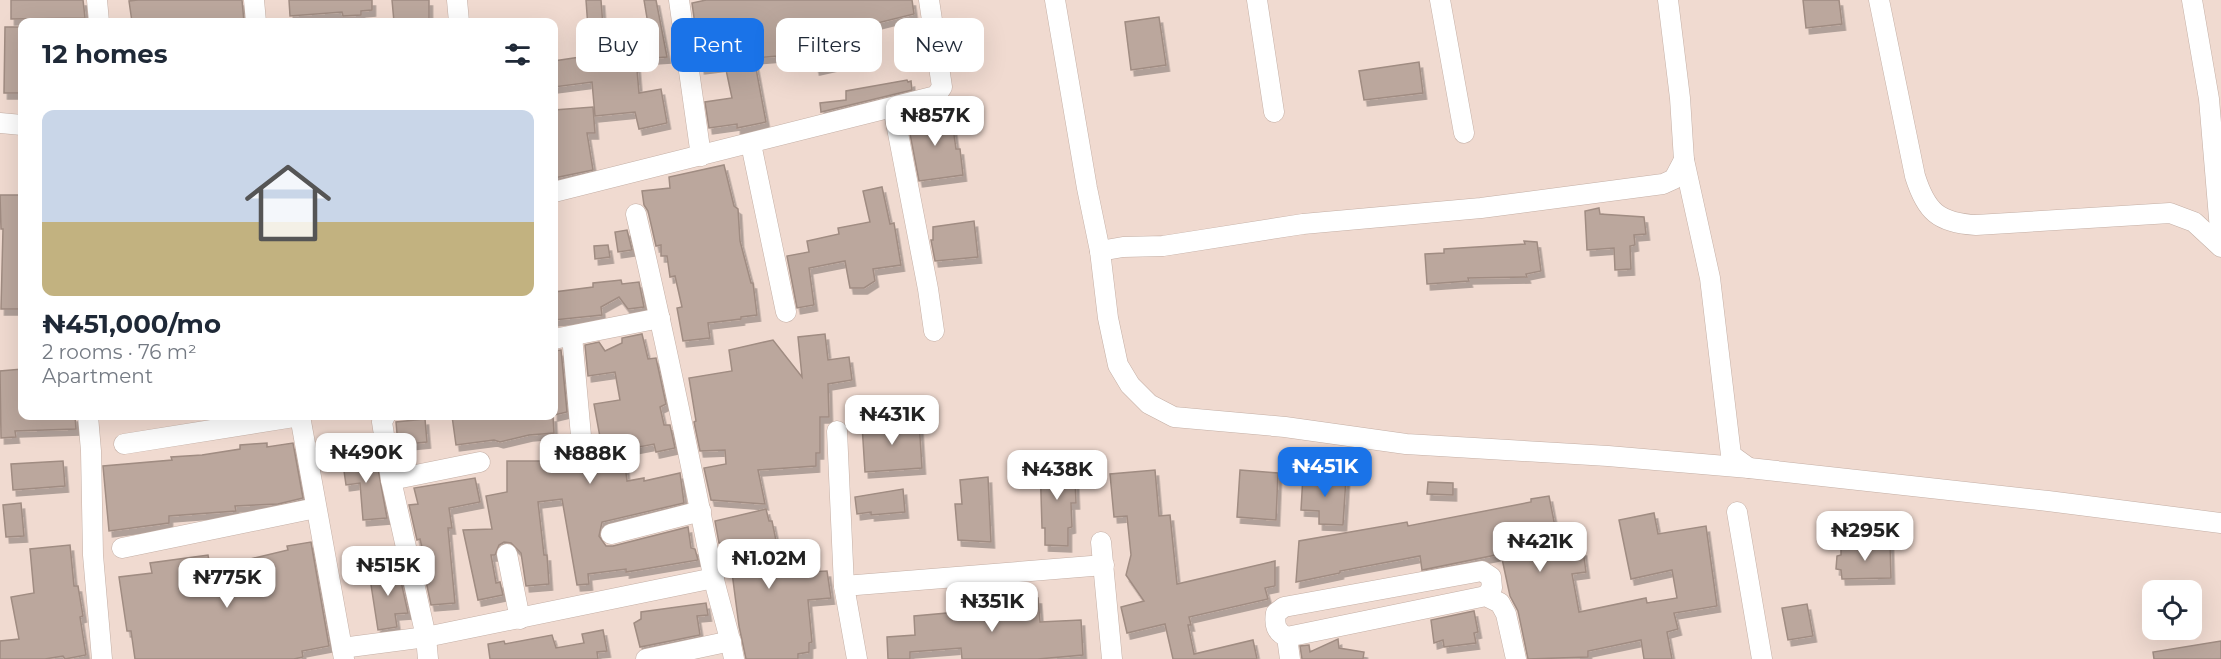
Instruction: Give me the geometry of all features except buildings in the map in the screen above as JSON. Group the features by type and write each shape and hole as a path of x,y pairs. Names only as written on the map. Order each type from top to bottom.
{"street":[{"path":"97,0 99,18"},
{"path":"254,0 256,18"},
{"path":"457,0 459,18"},
{"path":"679,0 701,156"},
{"path":"558,191 936,96 942,87 929,0"},
{"path":"1056,0 1087,188 1100,251 1108,318 1118,365 1130,385 1149,404 1174,417 1284,427 1406,444 1608,456 1749,468 2048,501 2221,523"},
{"path":"1257,0 1274,112"},
{"path":"1440,0 1464,133"},
{"path":"1668,0 1680,98 1684,160 1710,278 1731,454 1749,468"},
{"path":"1879,0 1915,176 1922,198 1930,209 1952,221 1976,225 2170,213 2194,222 2221,247"},
{"path":"2192,0 2209,99 2221,242"},
{"path":"893,107 934,331"},
{"path":"0,123 18,125"},
{"path":"751,144 786,312"},
{"path":"1100,251 1163,246 1303,224 1481,208 1663,184 1674,179 1684,160"},
{"path":"636,214 702,511 714,578 732,650 646,659"},
{"path":"581,436 563,338 660,318"},
{"path":"88,420 93,555 102,659"},
{"path":"124,444 275,420"},
{"path":"301,420 343,653 714,578"},
{"path":"383,420 391,480 426,638 428,659"},
{"path":"837,431 844,586 857,659"},
{"path":"391,480 480,462"},
{"path":"122,548 316,508"},
{"path":"611,534 702,511"},
{"path":"1737,512 1762,659"},
{"path":"1101,542 1112,659"},
{"path":"507,554 520,619"},
{"path":"844,586 1104,565"},
{"path":"1486,596 1492,588 1491,577 1482,571 1284,607 1276,613 1274,623 1280,633 1287,637 1486,596 1500,603 1506,614 1516,659"},
{"path":"1287,637 1290,659"}]}
